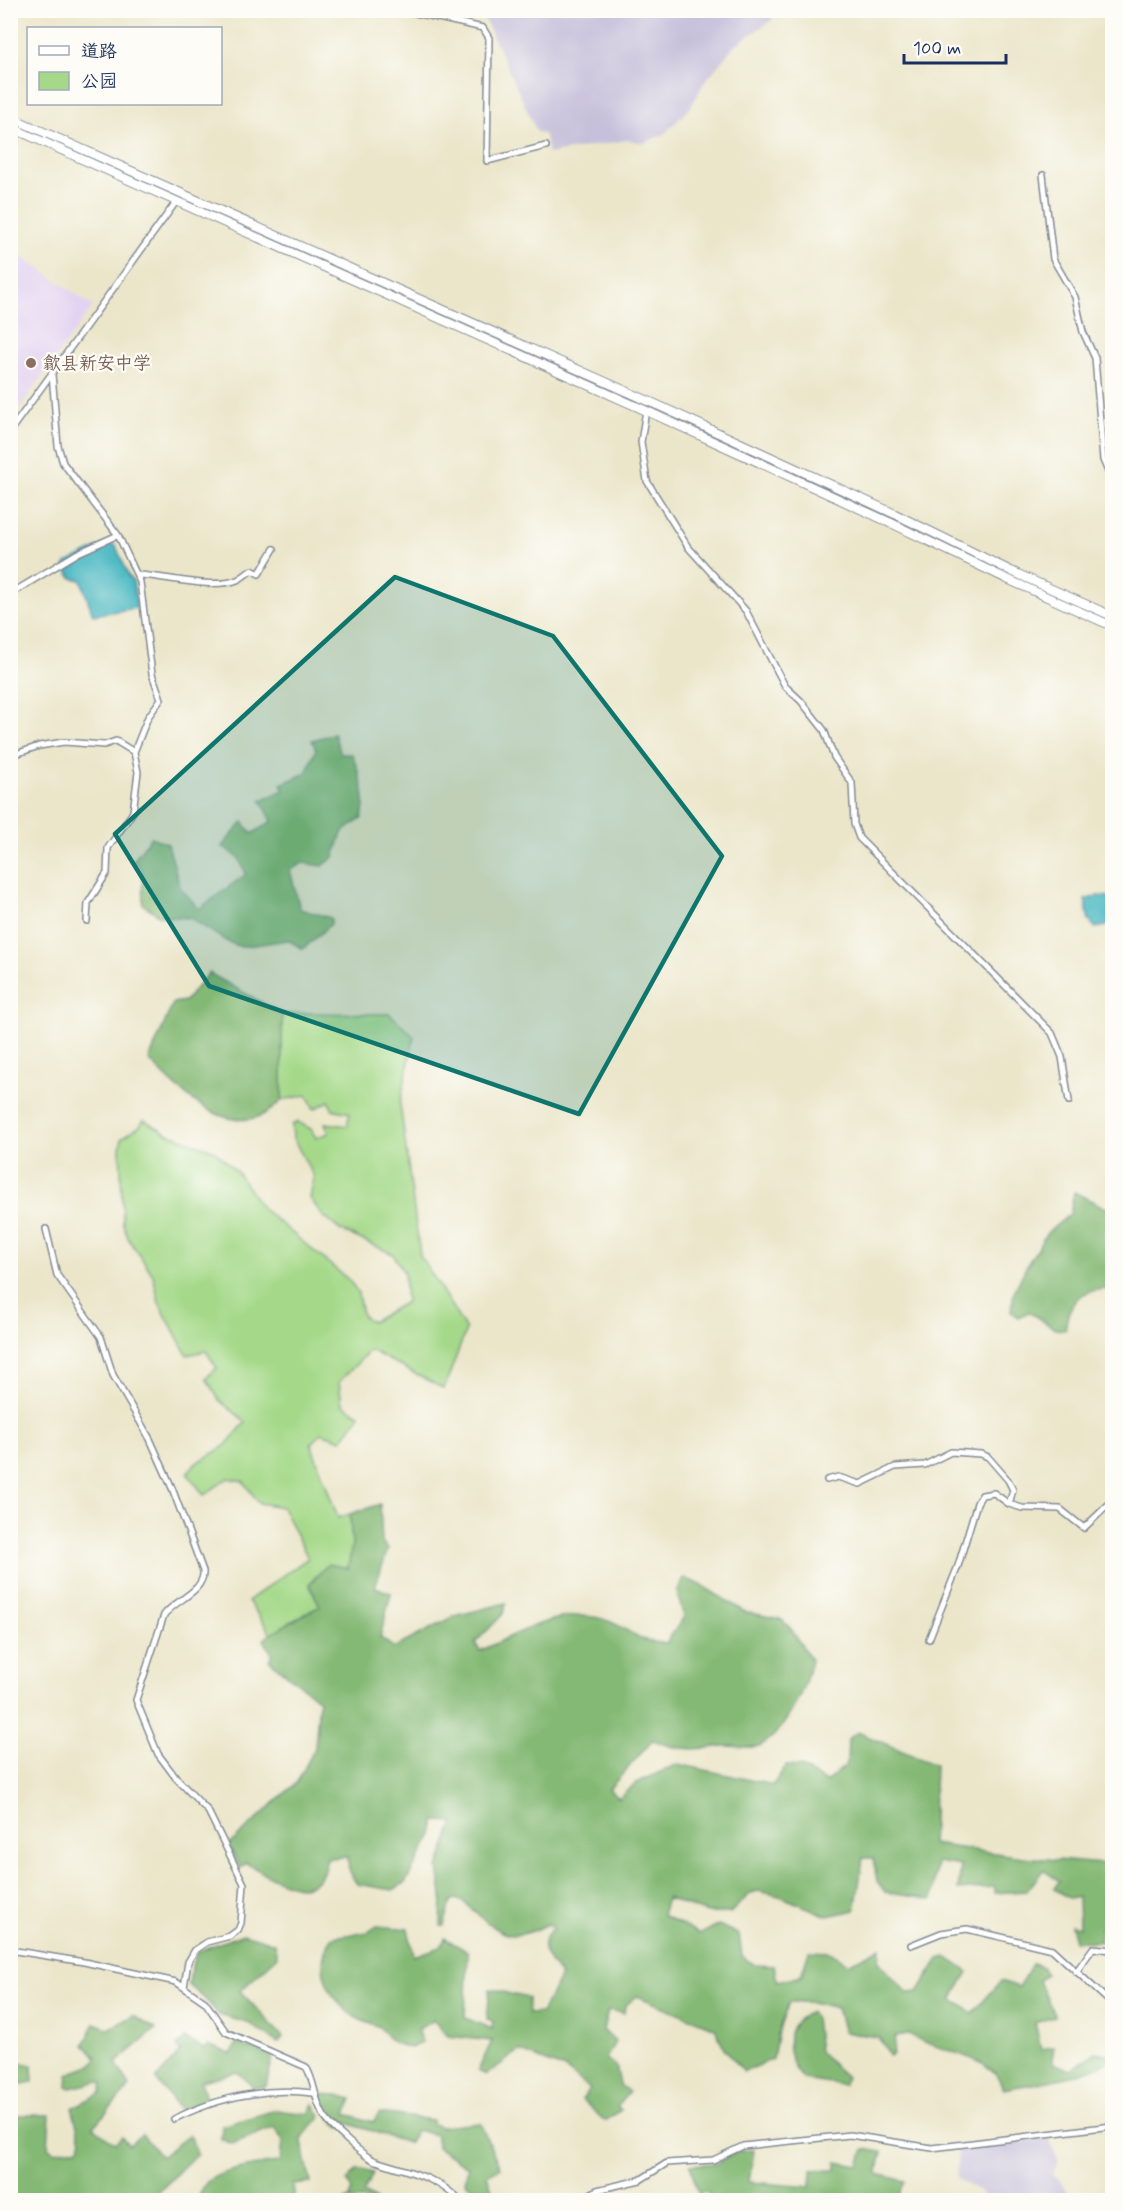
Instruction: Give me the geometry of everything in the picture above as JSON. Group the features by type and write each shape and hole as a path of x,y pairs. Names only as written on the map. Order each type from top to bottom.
{"main road":[{"path":"10,117 653,403 895,514 1011,571 1113,616"},
{"path":"10,127 646,410 1007,579 1113,626"}],"street":[{"path":"402,10 483,28 487,32 489,38 487,161 546,146"},
{"path":"1043,175 1053,259 1075,297 1084,335 1095,358 1103,460 1113,481"},
{"path":"10,431 176,201"},
{"path":"52,374 58,446 63,463 118,535 138,575 152,674 161,699 148,717 134,752 138,772 133,812 108,848 108,868 105,877 88,903 87,921"},
{"path":"646,410 641,442 647,482 688,547 746,612 785,686 801,701 824,730 834,757 852,783 854,827 859,838 1052,1033 1062,1057 1069,1101"},
{"path":"10,594 78,553 118,535"},
{"path":"138,575 197,582 230,582 238,580 252,570 259,574 274,549"},
{"path":"10,756 39,746 64,741 104,745 116,741 134,752"},
{"path":"46,1229 57,1275 101,1337 113,1375 150,1439 172,1488 203,1571 203,1581 200,1585 170,1607 164,1615 136,1700 159,1754 176,1778 208,1811 244,1884 238,1930 230,1936 207,1942 195,1950 188,1962 184,1987"},
{"path":"827,1480 838,1478 860,1484 895,1467 925,1465 951,1452 981,1454 988,1456 1008,1480 1012,1490 1009,1504"},
{"path":"929,1640 958,1566 964,1537 979,1499 987,1493 994,1493 1009,1504 1022,1508 1060,1509 1084,1528 1110,1503 1113,1505"},
{"path":"911,1945 948,1931 980,1930 1054,1950 1113,2004"},
{"path":"1076,1972 1093,1948 1113,1950"},
{"path":"10,1950 166,1979 184,1987 205,2002 226,2032 306,2067 314,2093 330,2124 371,2159 410,2169 444,2186 459,2200"},
{"path":"174,2119 208,2105 252,2093 285,2090 314,2093"},
{"path":"583,2200 597,2190 640,2180 667,2163 713,2160 743,2146 850,2135 927,2149 1113,2126"}],"highlighted area":[{"path":"395,577 553,636 722,856 579,1114 209,986 115,834"}],"shaded area":[{"path":"481,11 775,11 772,20 734,46 703,84 691,107 664,134 644,143 627,140 548,154 545,135 537,132"},
{"name":"歙县新安中学","path":"11,249 93,306 11,419"},
{"path":"1050,2138 1058,2165 1053,2174 1069,2193 1068,2200 985,2200 979,2191 956,2178 958,2150"}],"green space":[{"path":"334,734 341,754 352,754 362,786 364,810 362,818 342,833 334,857 323,866 303,863 290,870 300,909 331,918 331,924 303,949 288,940 241,947 228,942 190,918 160,916 143,904 142,869 133,861 151,837 168,844 180,887 199,909 246,874 238,857 222,846 243,822 252,834 272,821 261,800 284,790 281,784 306,773 316,750 312,740"},
{"path":"209,973 282,1014 282,1100 265,1114 247,1119 229,1118 211,1112 178,1088 149,1060 173,1003 185,1001"},
{"path":"282,1014 390,1014 414,1037 400,1104 420,1255 466,1330 444,1389 370,1350 339,1382 342,1404 360,1415 342,1440 321,1433 311,1444 338,1518 350,1514 352,1545 349,1568 320,1606 271,1633 248,1601 308,1558 282,1507 259,1503 243,1481 228,1478 204,1495 187,1473 195,1464 225,1446 246,1422 219,1400 206,1378 217,1368 206,1351 187,1355 159,1303 153,1275 128,1238 123,1224 120,1148 122,1138 140,1126 144,1120 167,1133 215,1151 237,1172 263,1209 350,1281 358,1293 362,1315 372,1322 406,1302 404,1272 393,1254 340,1230 323,1216 310,1198 314,1177 293,1138 292,1125 298,1122 311,1129 316,1138 329,1133 325,1123 347,1126 350,1113 332,1109 329,1101 314,1109 307,1095 282,1100"},
{"path":"1074,1192 1112,1211 1112,1289 1092,1291 1078,1298 1070,1310 1065,1330 1055,1329 1029,1312 1018,1317 1011,1311 1014,1292 1027,1265 1047,1233 1070,1214"},
{"path":"380,1504 382,1542 388,1549 375,1587 391,1593 380,1637 394,1648 455,1616 506,1603 503,1614 475,1643 480,1651 527,1629 560,1618 577,1616 594,1617 611,1622 642,1639 666,1643 684,1617 677,1592 684,1578 701,1585 745,1612 781,1619 791,1629 811,1660 809,1671 794,1708 770,1739 753,1747 724,1746 696,1749 679,1748 653,1740 609,1789 619,1798 636,1783 678,1764 773,1785 786,1766 800,1767 826,1782 847,1764 848,1739 858,1732 935,1765 932,1844 1023,1857 1102,1864 1112,1860 1112,1925 1100,1928 1100,1942 1075,1941 1071,1925 1079,1927 1078,1897 1070,1899 1054,1889 1059,1881 1043,1870 1027,1891 994,1893 994,1887 958,1890 961,1866 937,1862 932,1900 885,1892 877,1881 873,1858 863,1858 855,1910 827,1916 780,1896 758,1891 751,1893 730,1913 707,1913 667,1898 662,1915 700,1934 719,1925 739,1935 742,1956 755,1965 774,1966 777,1981 801,1976 809,1951 830,1952 848,1964 880,1948 879,1962 907,1993 918,1992 939,1959 946,1957 968,1972 952,1999 973,2013 1001,1981 1019,1987 1032,1964 1042,1967 1046,1974 1039,1981 1055,2016 1035,2023 1041,2049 1053,2047 1053,2063 1071,2070 1096,2052 1112,2055 1112,2059 1076,2075 1004,2089 995,2073 977,2061 909,2034 895,2036 893,2054 890,2056 878,2037 844,2032 837,2008 812,2002 789,2002 777,2035 773,2059 744,2072 724,2048 715,2028 637,1996 625,2006 624,2013 608,2010 603,2030 615,2042 606,2059 616,2066 620,2085 629,2092 617,2106 621,2110 605,2121 582,2100 590,2089 565,2069 519,2051 486,2075 478,2071 492,2041 448,2036 433,2020 417,2030 422,2042 411,2048 397,2044 389,2039 381,2029 355,2017 331,1992 323,1970 324,1959 333,1937 368,1932 377,1926 408,1929 414,1956 441,1947 445,1938 468,1952 465,2018 492,2029 493,2021 487,2019 490,1989 528,1998 529,2014 541,2013 561,1976 545,1952 544,1940 554,1928 548,1924 533,1931 510,1935 493,1927 462,1901 455,1899 451,1901 444,1926 441,1926 442,1895 438,1868 454,1822 435,1821 432,1835 405,1883 393,1890 357,1884 349,1872 348,1857 327,1858 322,1874 315,1883 305,1887 294,1886 246,1863 240,1868 229,1845 297,1782 315,1748 319,1700 269,1660 272,1654 264,1640 271,1633 320,1606 309,1584 328,1564 348,1568 352,1545 350,1514"},
{"path":"243,1934 274,1943 277,1957 240,1991 283,2037 278,2043 248,2023 219,2015 189,1985 191,1967 198,1951"},
{"path":"810,2012 815,2018 819,2052 846,2077 844,2085 803,2079 792,2061 789,2052 790,2034 794,2025"},
{"path":"133,2016 156,2029 116,2063 130,2086 93,2127 115,2143 122,2137 129,2145 142,2134 161,2157 189,2135 197,2155 161,2189 143,2196 130,2197 127,2200 11,2200 11,2118 18,2115 50,2115 48,2147 54,2152 79,2147 81,2140 72,2108 101,2093 103,2083 99,2081 71,2088 67,2086 68,2075 89,2067 95,2061 97,2057 84,2045 95,2023 109,2029"},
{"path":"185,2038 204,2049 209,2045 231,2054 237,2043 273,2056 266,2086 254,2088 237,2072 201,2081 207,2102 181,2111 156,2079 181,2051 177,2047"},
{"path":"11,2060 32,2065 33,2082 11,2086"},
{"path":"317,2094 338,2095 352,2099 346,2114 373,2122 379,2113 432,2120 432,2124 441,2127 480,2123 500,2168 487,2175 493,2193 485,2197 465,2182 468,2167 437,2147 436,2135 416,2130 408,2143 344,2122 341,2128 331,2119"},
{"path":"314,2104 321,2117 301,2138 311,2183 293,2185 295,2200 197,2200 203,2187 212,2178 242,2168 281,2161 283,2141 274,2127 232,2144 221,2139 222,2126 276,2110 309,2114"},
{"path":"864,2149 882,2152 877,2174 905,2181 897,2200 711,2200 707,2192 699,2194 690,2165 717,2163 738,2151 754,2150 749,2182 811,2187 812,2170 836,2169 836,2162 859,2166"},
{"path":"358,2169 373,2173 363,2193 377,2200 345,2200 350,2198 352,2190 347,2181"}],"water":[{"path":"108,543 116,546 129,577 133,580 137,608 93,615 81,580 72,578 64,567 66,563"},
{"path":"1097,896 1112,897 1112,925 1096,928 1089,921 1085,900"}],"place":[{"name":"歙县新安中学","path":"31,363"}]}
